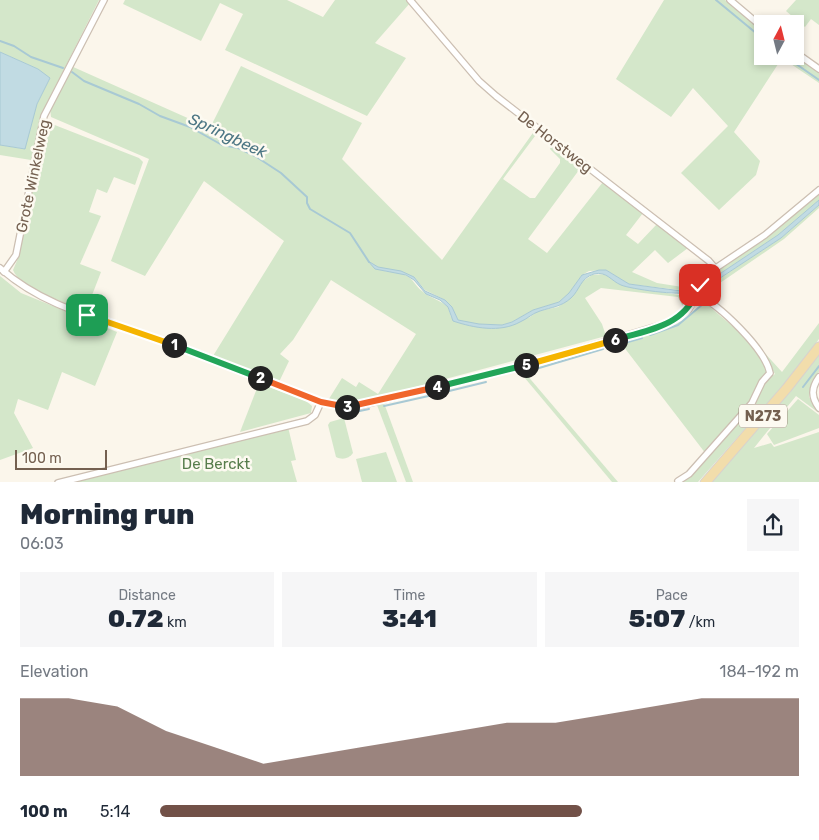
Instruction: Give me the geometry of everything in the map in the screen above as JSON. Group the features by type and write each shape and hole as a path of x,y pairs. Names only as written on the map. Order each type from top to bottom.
{"main road":[{"name":"N273","path":"704,482 787,388 819,347"}],"street":[{"name":"Grote Winkelweg","path":"2,270 16,255 44,116 104,0"},
{"name":"De Horstweg","path":"410,0 479,81 496,96 710,261 715,268"},
{"path":"730,0 754,20"},
{"path":"804,58 819,69"},
{"path":"2,270 23,287 43,298 321,402 350,408 534,364 658,327 682,316 689,309 703,280 715,268 765,235 819,190"},
{"path":"678,481 690,474 752,403 762,382 770,373 751,340 718,310 697,295"},
{"path":"819,377 812,389 812,397 819,408"},
{"path":"58,482 307,421 315,415 321,402"}],"green space":[{"path":"0,0 99,0 43,111 31,160 0,155 0,145 24,149 37,104 50,78 38,69 0,52"},
{"path":"125,0 287,0 323,17 335,0 408,0 410,3 375,43 406,58 367,116 225,50 243,14 220,3 201,41 123,4"},
{"path":"664,0 725,0 754,23 754,65 777,65 734,132 760,161 756,175 719,210 681,173 728,126 693,88 671,117 616,79"},
{"path":"796,0 819,0 819,25 811,19 805,27 804,15 791,15 786,11"},
{"path":"804,62 819,73 819,83 792,65 804,65"},
{"path":"71,66 210,128 241,66 362,123 342,159 442,260 535,130 538,132 503,179 530,198 535,198 560,163 560,159 550,149 552,143 582,166 528,239 547,253 603,182 643,213 626,235 638,244 657,224 688,248 668,263 655,250 632,272 657,283 695,289 691,300 684,309 678,297 601,288 585,298 602,324 606,336 359,402 345,404 327,402 342,378 356,387 359,382 378,394 416,334 331,280 293,340 280,354 289,361 279,382 213,356 284,241 204,181 145,276 111,261 149,159 51,117 50,108","holes":["369,262 378,267 399,273 377,269","606,270 629,284 688,291 679,295 626,286 606,274 592,275 580,283 572,297 558,307 538,311 530,317 493,329 456,322 451,317 448,307 425,293 408,276 401,273 414,277 425,290 445,300 452,307 458,320 475,324 502,325 512,322 533,310 559,302 569,293 582,275 589,271"]},
{"path":"47,122 139,158 143,162 135,185 114,177 107,193 97,189 89,212 101,216 80,264 101,272 87,308 83,310 33,289 17,277 13,270 19,256 44,126"},
{"path":"819,194 819,200 778,235 709,281 709,283 711,284 781,238 819,205 819,208 784,239 704,294 701,292 709,277 775,231"},
{"path":"0,276 21,293 117,332 95,386 62,372 48,410 18,399 14,413 33,448 0,460"},
{"path":"704,302 750,341 768,372 751,402 706,454 620,342 685,320"},
{"path":"819,323 819,339 782,387 698,482 682,482 685,481 753,404 763,383 775,374 752,339 782,372"},
{"path":"819,349 819,372 813,380 809,397 819,413 796,396 754,448 771,443 774,447 819,432 819,482 709,482"},
{"path":"526,374 618,482 612,482 524,377"},
{"path":"259,383 306,401 312,406 311,413 240,432"},
{"path":"798,399 819,415 819,428 774,445 767,434"},
{"path":"384,403 413,482 406,482 377,405"},
{"path":"344,418 353,453 343,459 336,457 328,425 330,422"},
{"name":"De Berckt","path":"288,427 296,460 291,461 297,482 59,482"},
{"path":"386,452 397,482 362,482 356,459"}],"water":[{"path":"0,52 38,69 50,78 37,104 25,149 0,145"},
{"path":"819,200 819,205 781,238 711,284 709,283 709,281 778,235"},
{"path":"368,261 378,267 401,271 414,277 425,291 445,300 452,307 458,320 479,324 502,325 512,322 533,310 559,302 569,293 582,275 599,270 606,270 629,284 689,292 666,293 634,288 621,285 609,277 598,273 586,278 574,295 564,303 537,312 523,321 512,325 487,328 453,321 448,307 440,300 426,294 414,280 406,275 375,269"}],"waterway":[{"path":"716,0 754,31"},
{"name":"Springbeek","path":"0,41 14,46 31,57 63,68"},
{"path":"798,65 819,80"},
{"name":"Springbeek","path":"72,72 84,81 139,104 160,116 190,127 222,145 238,148 255,156 281,173 307,197 310,209 350,233 369,262"},
{"path":"650,335 678,325 703,304"},
{"path":"614,346 642,338"},
{"path":"529,371 603,349"},
{"path":"803,387 819,366"},
{"path":"441,393 486,382"},
{"path":"384,406 433,395"},
{"path":"355,412 369,409"}],"route":[{"path":"87,315 154,338 321,402 350,408 534,364 658,327 682,316 694,302 700,285"}]}
